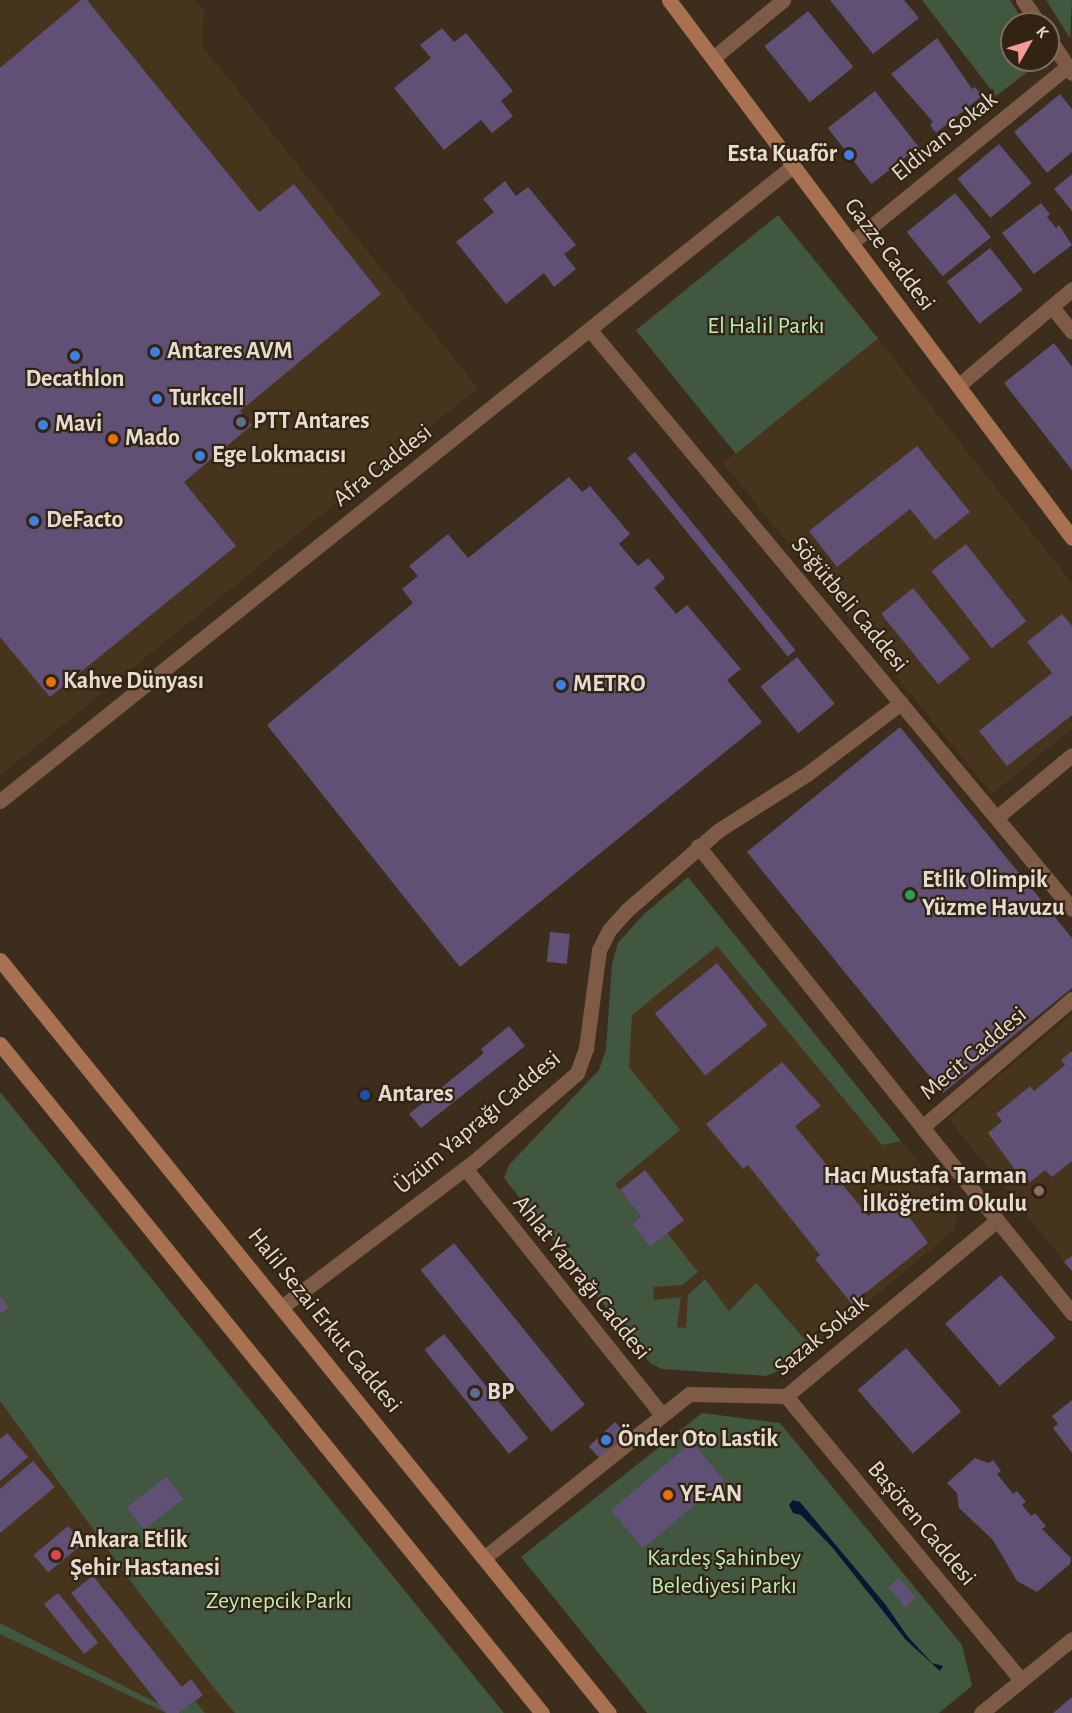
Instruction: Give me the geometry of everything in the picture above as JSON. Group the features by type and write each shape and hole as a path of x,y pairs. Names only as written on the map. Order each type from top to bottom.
{"main road":[{"name":"Gazze Caddesi","path":"669,0 1072,538"},
{"name":"Halil Sezai Erkut Caddesi","path":"0,960 284,1306 609,1713"},
{"path":"0,1044 542,1713"}],"street":[{"path":"713,58 783,0"},
{"path":"1060,54 1070,69"},
{"name":"Eldivan Sokak","path":"851,243 1070,69"},
{"name":"Afra Caddesi","path":"0,801 793,166"},
{"path":"959,385 1072,289"},
{"path":"1052,307 1072,332"},
{"name":"Söğütbeli Caddesi","path":"590,330 1072,909"},
{"name":"Üzüm Yaprağı Caddesi","path":"284,1306 465,1168 578,1073 586,1048 597,963 604,938 626,911 698,846 807,774 901,703"},
{"path":"997,817 1072,754"},
{"path":"698,846 922,1127"},
{"name":"Mecit Caddesi","path":"1072,999 922,1127 1072,1313"},
{"name":"Ahlat Yaprağı Caddesi","path":"465,1168 662,1415"},
{"name":"Sazak Sokak","path":"484,1557 688,1394 786,1396 997,1220"},
{"name":"Başören Caddesi","path":"786,1396 1021,1680"},
{"path":"981,1713 1072,1639"}],"shaded area":[{"name":"Antares AVM","path":"0,0 195,0 204,11 202,46 478,388 0,776"},
{"path":"878,339 1072,583 1072,729 992,794 723,463"},
{"path":"688,877 957,1210 955,1229 804,1356 766,1376 662,1369 650,1363 504,1178 509,1165 599,1070 606,1049 612,964 618,943 643,915"},
{"name":"Hacı Mustafa Tarman İlköğretim Okulu","path":"1072,1014 1072,1271 948,1119"},
{"name":"Ankara Etlik Şehir Hastanesi","path":"0,1401 140,1594 235,1713 0,1713"}],"green space":[{"path":"922,0 1010,0 1018,12 1000,12 1000,72 1027,72 996,96"},
{"path":"1046,0 1072,0 1070,38 1060,22 1060,12 1054,12"},
{"name":"El Halil Parkı","path":"778,215 878,339 736,454 636,330"},
{"path":"688,877 901,1141 882,1145 717,946 632,1015 629,1067 680,1130 615,1184 641,1217 632,1224 650,1247 667,1233 698,1272 682,1285 653,1287 654,1300 681,1297 677,1327 686,1328 688,1295 705,1279 729,1311 756,1283 813,1349 783,1369 766,1376 662,1369 650,1363 504,1178 509,1165 599,1070 606,1049 612,964 618,943 643,915"},
{"name":"Zeynepcik Parkı","path":"0,1092 504,1713 235,1713 222,1698 140,1594 0,1401"},
{"name":"Kardeş Şahinbey Belediyesi Parkı","path":"702,1413 780,1423 962,1645 972,1686 939,1713 647,1713 521,1557"},
{"path":"0,1623 159,1704 166,1713 0,1634"},
{"path":"195,1701 205,1713 179,1713"}],"water":[{"path":"793,1500 800,1502 885,1604 908,1637 932,1663 943,1666 940,1671 906,1640 832,1547 801,1515 793,1513 789,1505"}],"building":[{"name":"Antares AVM","path":"81,0 87,0 259,212 294,184 381,294 240,411 252,425 184,482 236,546 50,697 0,637 0,68"},
{"path":"830,0 904,0 919,18 873,54"},
{"path":"808,11 853,67 810,102 764,46"},
{"path":"442,28 454,42 466,33 513,91 501,101 513,116 492,133 481,120 444,150 394,88 431,58 420,45"},
{"path":"937,38 972,89 975,87 982,96 936,133 930,125 933,122 891,74"},
{"path":"875,91 919,147 871,184 828,128"},
{"path":"1060,94 1072,109 1072,152 1047,173 1014,132"},
{"path":"999,144 1032,183 990,218 958,179"},
{"path":"1072,174 1072,211 1054,189"},
{"path":"505,181 516,196 528,187 576,245 564,254 576,269 554,287 544,273 506,304 456,242 494,212 483,199"},
{"path":"955,193 991,237 943,276 907,232"},
{"path":"1041,203 1050,214 1047,217 1056,228 1059,225 1072,245 1034,274 1002,233"},
{"path":"990,248 1023,290 979,324 947,282"},
{"path":"1054,343 1072,367 1072,470 1004,383"},
{"path":"917,446 970,512 935,540 910,509 837,567 809,531"},
{"path":"635,452 795,650 788,656 627,458"},
{"path":"569,477 582,492 590,486 630,534 619,544 638,566 648,558 665,578 654,588 676,614 687,605 741,669 727,680 762,722 460,967 267,725 413,603 402,589 418,576 409,566 448,534 468,558"},
{"path":"966,544 1026,621 992,648 931,571"},
{"path":"913,588 970,659 938,685 881,614"},
{"path":"1062,614 1072,626 1072,715 1007,766 979,731 1052,673 1027,642"},
{"path":"797,657 835,704 798,733 760,687"},
{"name":"Etlik Olimpik Yüzme Havuzu","path":"900,727 1072,938 1072,988 943,1093 747,852"},
{"path":"550,932 570,934 567,964 547,962"},
{"path":"717,963 767,1025 705,1076 655,1013"},
{"path":"509,1026 525,1046 421,1128 409,1114 484,1053 481,1049"},
{"path":"1072,1051 1072,1161 1052,1177 1045,1170 1030,1182 1019,1169 1016,1171 988,1133 1002,1121 996,1114 1030,1086 1034,1091 1065,1065 1061,1060"},
{"path":"782,1062 821,1106 795,1126 868,1216 894,1196 928,1243 852,1304 815,1259 820,1255 748,1165 743,1169 706,1124"},
{"path":"645,1170 684,1220 650,1247 632,1224 641,1217 620,1190"},
{"path":"454,1243 585,1405 551,1432 421,1270"},
{"path":"1072,1256 1072,1271 1064,1262"},
{"path":"1001,1275 1055,1338 1000,1386 945,1324"},
{"path":"0,1296 9,1307 0,1314"},
{"path":"444,1334 528,1438 509,1454 425,1350"},
{"path":"906,1348 961,1411 913,1453 858,1390"},
{"path":"1072,1400 1072,1453 1053,1428 1058,1424 1052,1416"},
{"path":"615,1422 626,1434 600,1458 589,1447"},
{"path":"7,1433 28,1457 0,1481 0,1439"},
{"name":"YE-AN","path":"692,1442 724,1480 643,1548 611,1510"},
{"path":"975,1458 989,1463 993,1460 1001,1471 997,1474 1013,1494 1017,1491 1026,1502 1022,1505 1031,1516 1035,1513 1046,1526 1042,1529 1071,1558 1070,1564 1037,1592 1017,1581 993,1540 959,1508 957,1493 947,1483"},
{"path":"33,1461 55,1487 0,1533 0,1489"},
{"path":"166,1477 183,1499 144,1530 127,1508"},
{"path":"68,1526 83,1544 48,1573 34,1555"},
{"path":"93,1576 182,1687 191,1679 203,1695 179,1713 166,1713 71,1593"},
{"path":"899,1578 916,1598 905,1607 888,1587"},
{"path":"58,1593 98,1643 84,1654 44,1604"},
{"path":"1072,1697 1072,1713 1053,1713"}],"place":[{"name":"Esta Kuaför","path":"849,155"},
{"name":"Antares AVM","path":"155,352"},
{"name":"Decathlon","path":"75,356"},
{"name":"Turkcell","path":"157,399"},
{"name":"PTT Antares","path":"241,422"},
{"name":"Mavi","path":"43,425"},
{"name":"Mado","path":"113,439"},
{"name":"Ege Lokmacısı","path":"200,456"},
{"name":"DeFacto","path":"34,521"},
{"name":"Kahve Dünyası","path":"51,682"},
{"name":"METRO","path":"561,685"},
{"name":"Etlik Olimpik Yüzme Havuzu","path":"910,895"},
{"name":"Antares","path":"365,1095"},
{"name":"Hacı Mustafa Tarman İlköğretim Okulu","path":"1039,1191"},
{"name":"BP","path":"475,1393"},
{"name":"Önder Oto Lastik","path":"606,1440"},
{"name":"YE-AN","path":"668,1495"},
{"name":"Ankara Etlik Şehir Hastanesi","path":"56,1555"}]}
